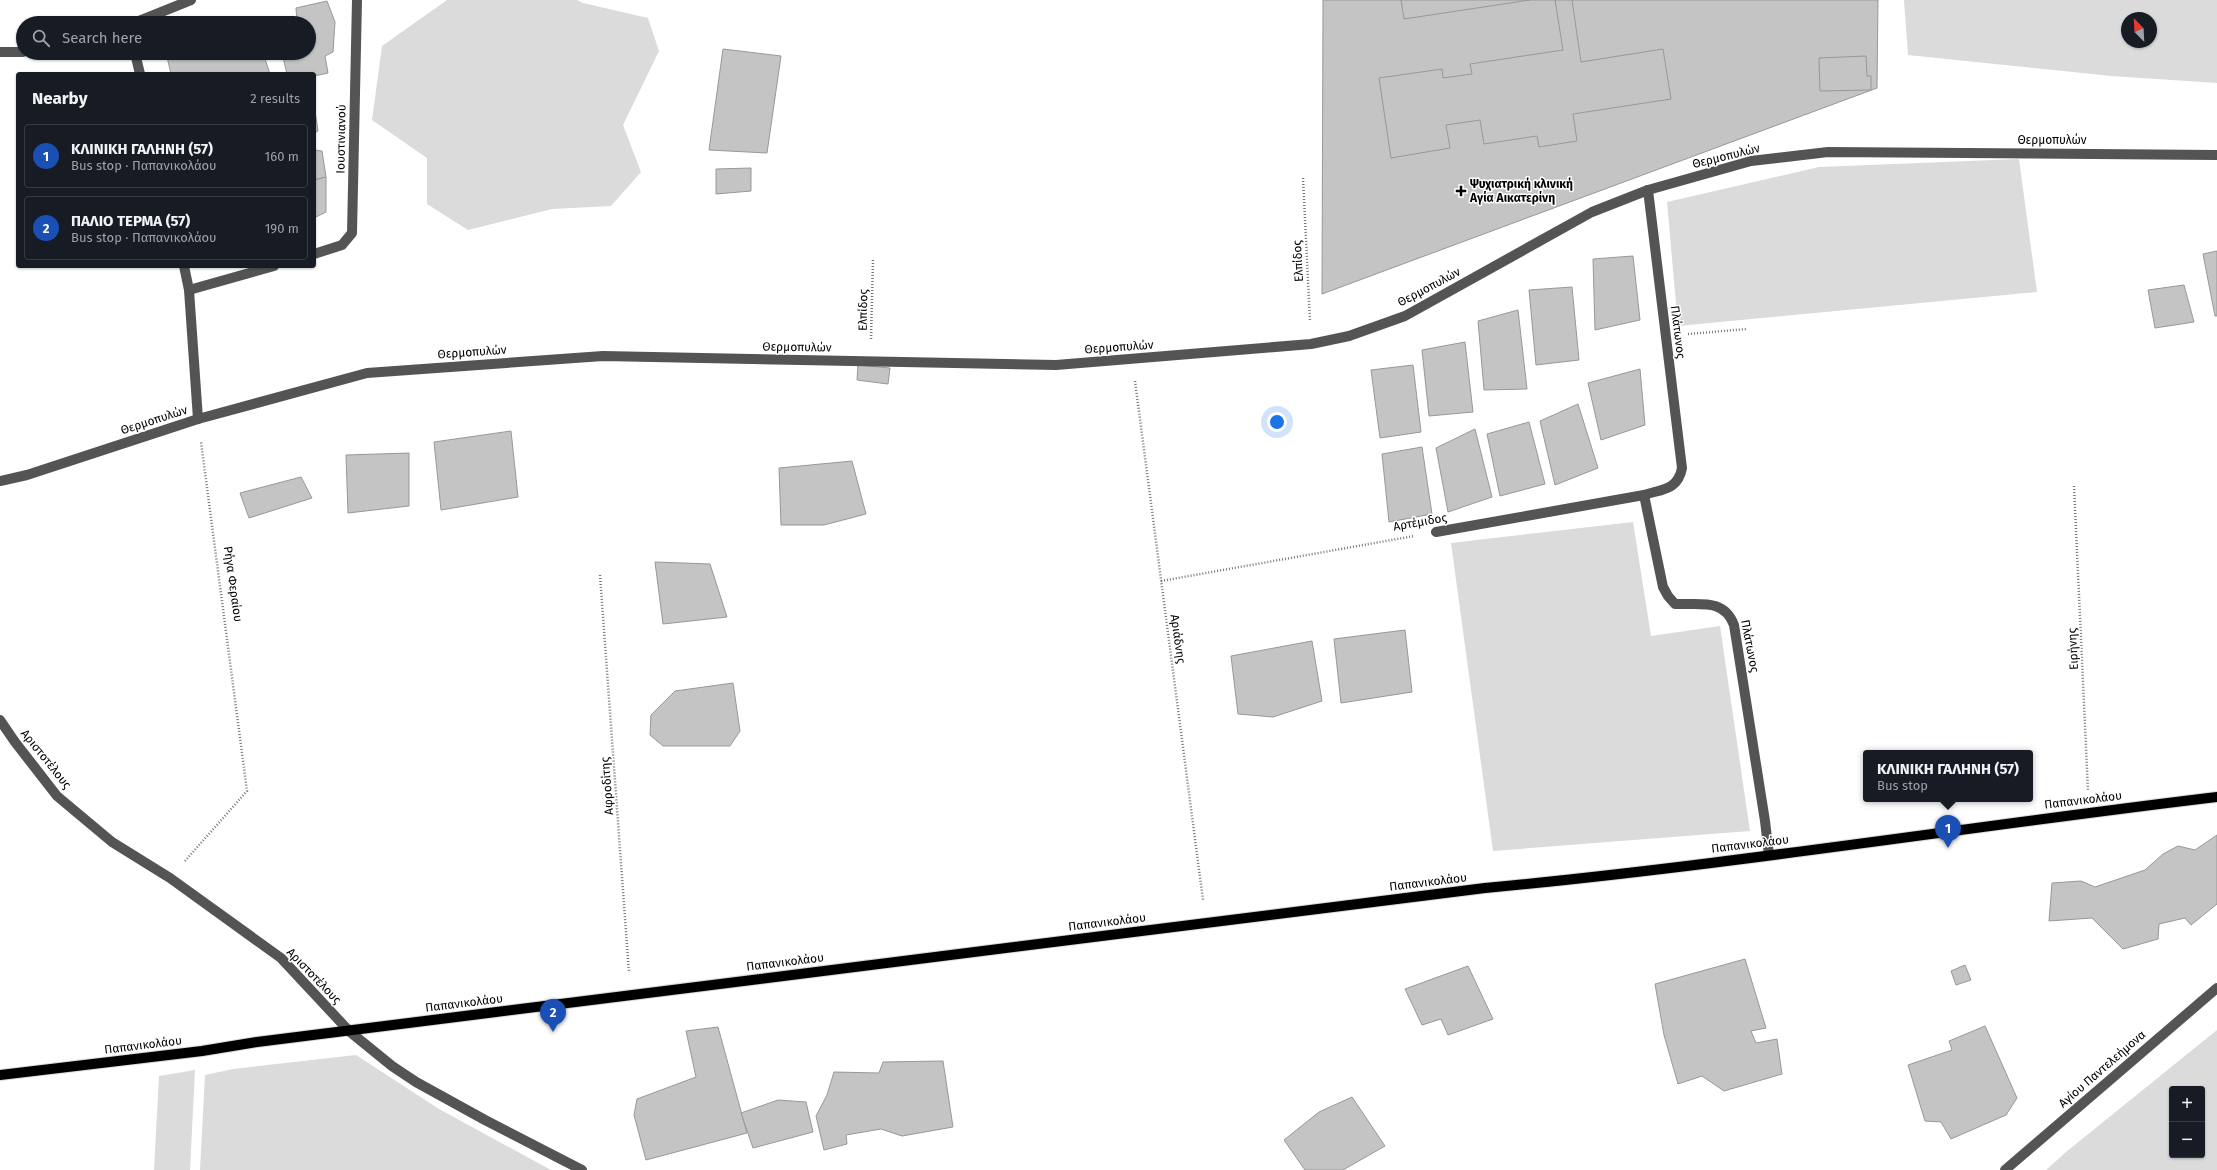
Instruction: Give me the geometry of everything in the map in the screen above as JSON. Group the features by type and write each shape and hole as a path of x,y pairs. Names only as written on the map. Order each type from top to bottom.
{"main road":[{"name":"Παπανικολάου","path":"0,1075 202,1051 631,995 1206,923 1768,855 2089,812 2217,797"}],"street":[{"path":"151,16 191,0"},
{"name":"Ιουστινιανού","path":"316,253 342,245 352,233 357,0"},
{"path":"0,52 16,52"},
{"path":"137,60 140,72"},
{"name":"Θερμοπυλών","path":"0,482 27,475 198,418 367,372 603,356 1056,365 1311,344 1349,336 1404,316 1592,212 1648,190 1751,161 1828,152 2217,155"},
{"name":"Πλάτωνος","path":"1648,190 1682,468 1680,478"},
{"path":"184,268 189,290 198,418"},
{"path":"189,290 267,268"},
{"name":"Αρτέμιδος","path":"1436,532 1644,495 1674,485 1680,478"},
{"name":"Πλάτωνος","path":"1644,495 1663,586 1668,596 1675,604 1716,605 1724,609 1731,616 1734,625 1766,822 1768,855"},
{"name":"Αριστοτέλους","path":"0,720 57,796 112,842 170,878 281,958 349,1031 392,1066 416,1082 555,1158 582,1170"},
{"name":"Αγίου Παντελεήμονα","path":"2005,1170 2217,988"}],"path":[{"name":"Ελπίδος","path":"1303,178 1311,344"},
{"name":"Ελπίδος","path":"871,361 873,260"},
{"path":"1666,336 1747,329"},
{"name":"Αριάδνης","path":"1132,359 1206,923"},
{"name":"Ρήγα Φεραίου","path":"170,878 247,790 198,418"},
{"name":"Ειρήνης","path":"2074,486 2089,812"},
{"name":"Αρτέμιδος","path":"1161,581 1436,532"},
{"name":"Αφροδίτης","path":"600,575 631,995"}],"shaded area":[{"path":"447,0 577,0 583,3 648,18 659,51 623,125 641,172 611,206 552,209 468,230 427,204 427,158 372,120 382,46"},
{"path":"1904,0 2217,0 2217,83 2111,76 1908,55"},
{"path":"2019,159 2037,292 1678,326 1667,202 1819,167"},
{"path":"1633,522 1651,636 1720,626 1750,831 1493,851 1451,543"},
{"path":"2217,1030 2217,1170 2046,1170 2066,1152"},
{"path":"356,1055 439,1109 551,1170 200,1170 205,1075 233,1069"},
{"path":"195,1070 190,1170 154,1170 159,1076"}],"building":[{"name":"Ψυχιατρική κλινική Αγία Αικατερίνη","path":"1323,0 1878,0 1877,88 1322,294"},
{"path":"1401,0 1530,0 1404,19"},
{"path":"1555,0 1572,0 1581,62 1663,49 1671,99 1573,114 1577,141 1539,147 1537,136 1484,144 1480,120 1446,125 1450,148 1391,158 1379,78 1442,69 1443,78 1472,74 1470,64 1563,50"},
{"path":"327,1 335,22 333,52 325,56 328,73 316,76 316,72 287,72 284,60 316,60 316,16 297,16 296,8"},
{"path":"723,49 781,56 767,153 709,150"},
{"path":"1866,56 1867,76 1871,76 1871,90 1820,91 1819,58"},
{"path":"168,60 265,60 269,72 171,72"},
{"path":"316,118 318,131 316,132"},
{"path":"316,150 322,151 326,177 316,180"},
{"path":"751,168 751,191 716,194 716,169"},
{"path":"326,177 326,212 316,217 316,180"},
{"path":"2217,251 2217,316 2215,316 2203,254"},
{"path":"1633,256 1640,320 1595,330 1593,259"},
{"path":"2184,285 2194,322 2155,328 2148,290"},
{"path":"1572,287 1579,360 1536,365 1529,290"},
{"path":"1518,310 1527,389 1484,390 1478,321"},
{"path":"1465,342 1473,412 1429,416 1422,350"},
{"path":"858,365 890,368 888,384 857,380"},
{"path":"1413,365 1421,432 1380,438 1371,370"},
{"path":"1640,369 1645,425 1601,440 1588,383"},
{"path":"1578,404 1598,468 1555,485 1540,421"},
{"path":"1529,422 1545,484 1500,496 1487,434"},
{"path":"1475,429 1492,497 1448,512 1436,448"},
{"path":"511,431 518,497 441,510 434,442"},
{"path":"1422,447 1432,514 1389,522 1382,454"},
{"path":"409,453 409,506 348,513 346,455"},
{"path":"852,461 866,514 824,525 781,525 779,468"},
{"path":"301,477 312,498 249,518 240,493"},
{"path":"655,562 710,564 727,617 663,624"},
{"path":"1405,630 1412,692 1341,703 1334,639"},
{"path":"1312,641 1322,701 1273,717 1238,714 1231,656"},
{"path":"733,683 740,731 730,746 663,746 650,735 651,715 675,691"},
{"path":"2217,835 2217,904 2191,925 2185,918 2159,924 2158,939 2123,949 2092,918 2049,921 2052,883 2081,881 2095,887 2145,870 2163,854 2178,846 2195,850"},
{"path":"1745,959 1766,1028 1751,1031 1756,1043 1777,1039 1782,1074 1724,1091 1702,1076 1678,1084 1664,1035 1655,984"},
{"path":"1965,965 1971,980 1956,985 1951,971"},
{"path":"1468,966 1493,1019 1448,1035 1441,1019 1422,1025 1405,989"},
{"path":"1985,1026 2017,1098 2006,1115 1951,1139 1941,1122 1925,1121 1908,1065 1952,1050 1949,1041"},
{"path":"718,1027 747,1133 646,1160 634,1115 637,1099 696,1077 686,1031"},
{"path":"943,1061 953,1127 902,1136 881,1129 846,1135 847,1144 824,1150 816,1116 827,1095 834,1072 879,1073 883,1062"},
{"path":"1352,1097 1385,1146 1343,1170 1305,1170 1284,1140 1319,1112"},
{"path":"778,1100 806,1102 813,1132 753,1148 741,1113"}],"place":[{"name":"Ψυχιατρική κλινική Αγία Αικατερίνη","path":"1461,191"},
{"name":"ΚΛΙΝΙΚΗ ΓΑΛΗΝΗ (57)","path":"1948,848"},
{"name":"ΠΑΛΙΟ ΤΕΡΜΑ (57)","path":"553,1032"}]}
